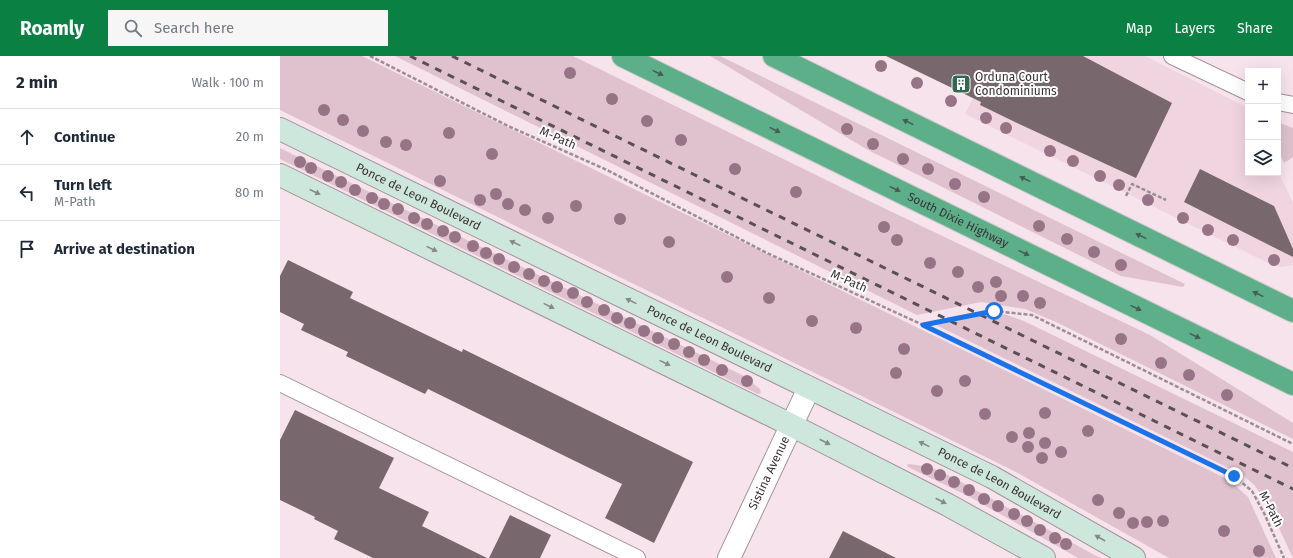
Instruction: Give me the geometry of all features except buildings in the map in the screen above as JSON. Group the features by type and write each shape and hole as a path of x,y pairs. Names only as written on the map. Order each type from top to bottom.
{"highway":[{"name":"South Dixie Highway","path":"623,56 1293,384"},
{"path":"774,56 1291,308"}],"street":[{"name":"Ponce de Leon Boulevard","path":"280,129 992,477 1134,558"},
{"path":"280,175 791,425 948,505 1044,558"},
{"name":"Sistina Avenue","path":"729,558 809,388"}],"lane":[{"path":"1172,56 1245,91"},
{"path":"1281,103 1293,105"},
{"path":"280,383 637,558"}],"path":[{"name":"M-Path","path":"370,56 508,126 607,170 767,254 923,325 1234,476 1252,491 1264,513 1284,558"},
{"path":"1126,196 1132,184 1166,200"},
{"path":"923,325 994,311 1032,315 1293,444"}],"shaded area":[{"path":"280,56 362,56 1229,480 1248,497 1276,558 1169,558 1014,471 280,110"},
{"path":"395,56 573,56 867,200 1150,335 1293,423 1293,439 1056,322 1025,309 981,302 917,315"},
{"path":"710,56 720,56 1185,284 1183,287 1121,276 868,150"},
{"path":"994,56 1145,56 1245,106 1245,176 1280,176 1293,203 1293,265 1282,267 1272,265 965,114"},
{"path":"1281,123 1293,128 1293,157 1284,163 1281,157"},
{"path":"280,148 744,376 760,389 761,393 758,394 280,159"},
{"path":"996,313 1024,321 1293,452 1293,558 1267,503 1255,486 1243,475 936,325"},
{"path":"907,465 930,467 950,476 1100,558 1078,558 970,497 908,467"}],"railway":[{"path":"410,56 1293,489"},
{"path":"452,56 1293,468"}],"place":[{"name":"Orduna Court Condominiums","path":"961,84"}],"route":[{"path":"994,311 923,325 1234,476"}]}
